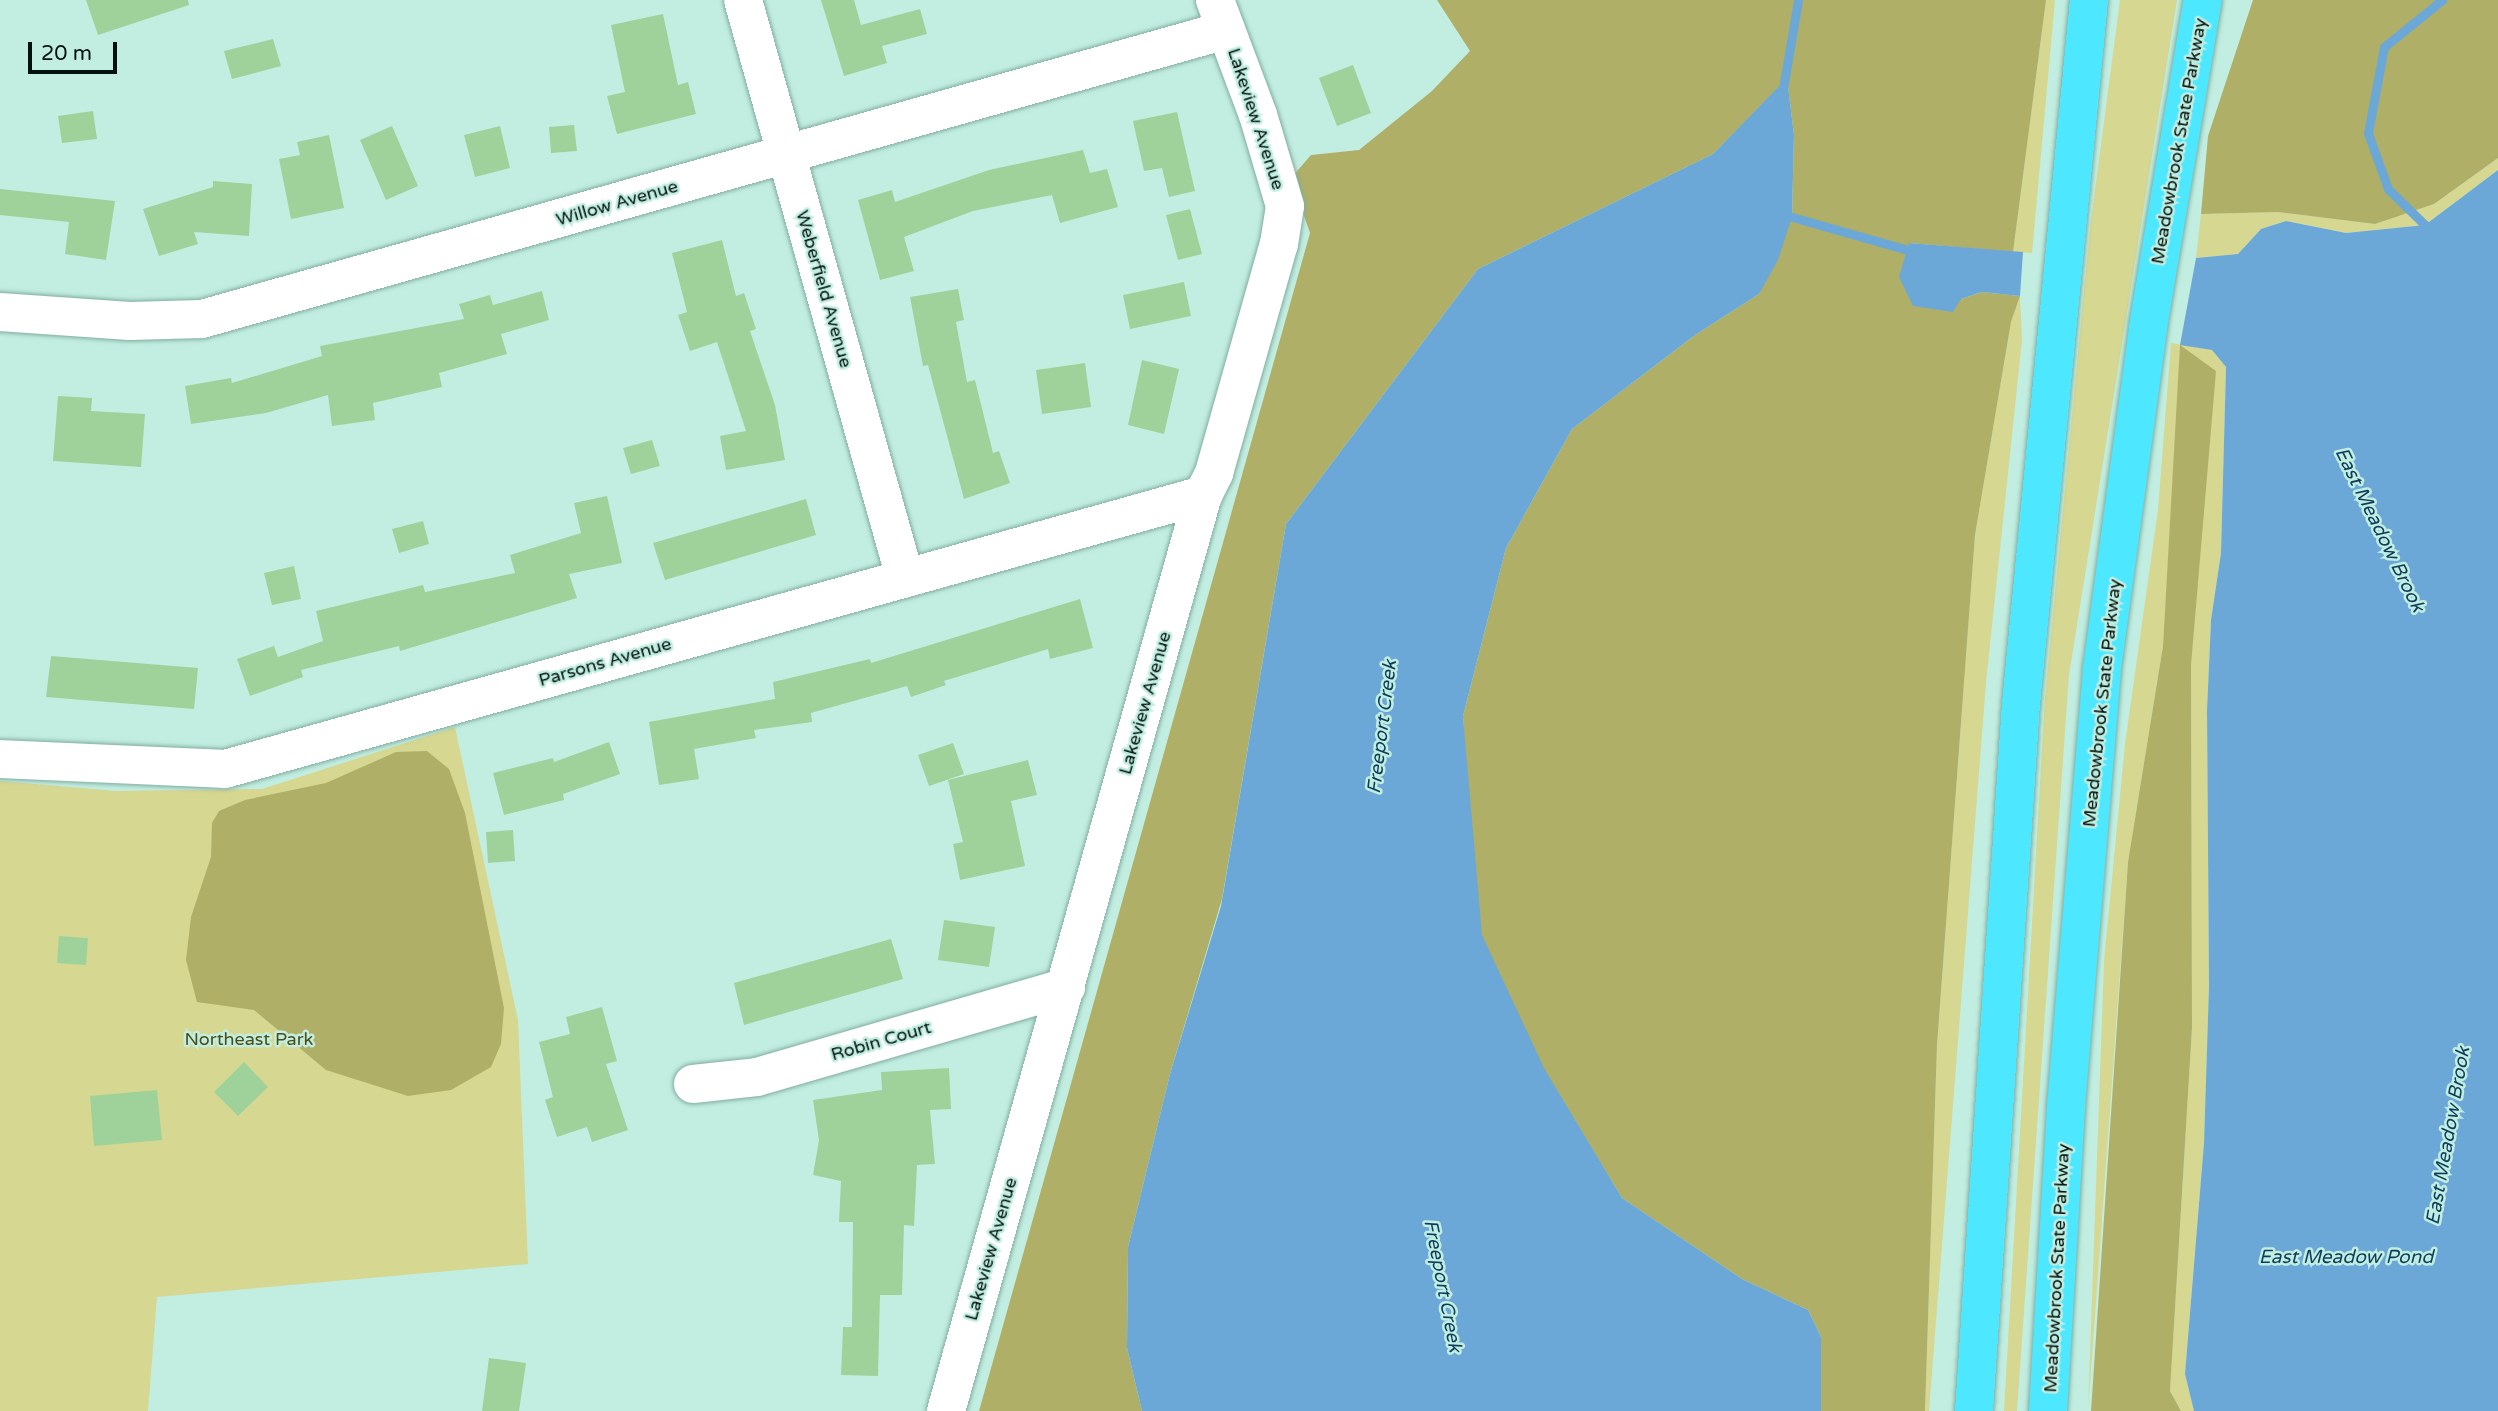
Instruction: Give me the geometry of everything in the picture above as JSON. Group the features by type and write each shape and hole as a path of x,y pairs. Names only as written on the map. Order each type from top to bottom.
{"highway":[{"path":"1974,1411 2021,704 2089,0"},
{"name":"Meadowbrook State Parkway","path":"2048,1411 2066,1107 2102,669 2148,327 2203,0"}],"street":[{"name":"Weberfield Avenue","path":"743,0 905,578"},
{"name":"Willow Avenue","path":"0,312 130,321 202,319 787,156 1220,15"},
{"name":"Lakeview Avenue","path":"946,1411 1203,495 1214,473 1272,271 1285,206 1220,15"},
{"name":"Parsons Avenue","path":"0,759 225,769 1203,495"},
{"name":"Robin Court","path":"693,1084 757,1077 1066,987"}],"green space":[{"path":"2046,0 2055,0 2032,253 2013,252"},
{"path":"2120,0 2177,0 2069,675 2017,1411 2004,1411 2045,697 2090,228"},
{"path":"2498,158 2498,170 2425,225 2346,233 2286,221 2261,229 2238,254 2196,258 2201,214 2278,212 2375,224 2434,204"},
{"path":"2020,296 2022,340 1986,683 1929,1411 1925,1411 1937,1045 1975,535 2011,322"},
{"path":"2171,343 2212,350 2226,367 2221,553 2211,620 2207,710 2209,986 2204,1143 2185,1374 2194,1411 2181,1411 2170,1391 2192,1028 2191,665 2181,346 2163,646 2128,862 2088,1411 2104,961 2125,744 2158,510"},
{"name":"Northeast Park","path":"455,727 518,1020 528,1264 157,1297 148,1411 0,1411 0,781 116,791 262,789"}],"shaded area":[{"path":"1437,0 2046,0 2013,252 1909,243 1961,299 1982,292 2020,296 2011,322 1975,535 1937,1045 1925,1411 1821,1411 1821,1337 1808,1310 1742,1279 1622,1198 1544,1069 1476,935 1463,716 1506,548 1572,429 1695,335 1759,294 1792,217 1794,135 1787,79 1713,154 1478,269 1286,524 1222,899 1170,1074 1128,1247 1127,1348 1142,1411 979,1411 1310,233 1291,178 1311,155 1359,150 1432,91 1470,51"},
{"path":"2253,0 2498,0 2498,158 2434,204 2375,224 2278,212 2201,214 2208,136"},
{"path":"2180,345 2216,371 2191,665 2192,1028 2170,1391 2181,1411 2091,1411 2128,862 2163,646"},
{"path":"427,751 449,769 465,813 504,1008 501,1044 491,1067 451,1090 408,1096 326,1070 254,1010 197,1002 186,960 191,917 211,857 212,823 219,811 245,800 326,783 396,752"}],"water":[{"name":"Freeport Creek","path":"1787,78 1794,135 1792,217 1778,260 1759,294 1695,335 1572,429 1506,548 1463,716 1482,935 1544,1068 1622,1198 1742,1279 1808,1310 1821,1337 1821,1411 1142,1411 1127,1348 1128,1247 1170,1074 1221,906 1286,524 1478,269 1713,154"},
{"name":"East Meadow Pond","path":"2498,170 2498,1411 2194,1411 2185,1374 2204,1143 2209,986 2207,710 2211,620 2221,553 2226,367 2212,350 2180,345 2196,258 2238,254 2261,229 2286,221 2346,233 2425,225"},
{"path":"1909,243 2023,252 2020,296 1982,292 1961,299 1953,312 1913,306 1899,277"}],"building":[{"path":"86,0 188,0 189,5 98,35"},
{"path":"821,0 854,0 861,25 920,9 927,34 882,46 887,63 844,76"},
{"path":"663,14 678,85 688,82 696,114 617,134 607,96 625,92 611,25"},
{"path":"273,39 281,66 232,79 224,51"},
{"path":"1353,65 1371,113 1337,126 1319,78"},
{"path":"93,111 97,139 62,143 58,116"},
{"path":"1177,112 1195,191 1169,197 1162,168 1144,171 1133,121"},
{"path":"574,125 577,151 551,153 549,127"},
{"path":"392,126 418,186 386,200 360,140"},
{"path":"500,126 510,168 475,177 464,135"},
{"path":"329,135 344,208 291,219 279,159 300,155 297,142"},
{"path":"1083,150 1090,173 1107,169 1118,207 1060,223 1052,195 973,211 904,237 914,271 880,280 858,200 892,190 895,202 989,170"},
{"path":"213,181 252,184 249,236 194,232 198,244 159,256 143,209 213,187"},
{"path":"0,189 115,201 106,260 65,254 69,222 0,215"},
{"path":"1190,209 1202,254 1178,260 1166,215"},
{"path":"722,240 736,296 744,293 756,329 750,331 775,405 785,460 726,470 720,436 746,431 717,342 690,351 678,315 687,312 672,253"},
{"path":"1184,282 1191,316 1130,329 1123,295"},
{"path":"958,289 964,320 956,322 967,382 975,380 993,453 999,451 1010,483 964,499 928,365 923,366 910,297"},
{"path":"542,291 549,320 501,334 507,354 439,373 442,387 373,403 375,420 332,426 328,395 266,413 191,424 185,386 231,378 232,383 322,356 320,346 464,319 459,304 490,295 493,305"},
{"path":"1142,360 1179,369 1164,434 1128,425"},
{"path":"1085,363 1091,407 1042,414 1036,370"},
{"path":"58,396 92,398 91,411 145,414 141,467 53,461"},
{"path":"652,440 660,466 631,474 623,448"},
{"path":"607,496 622,563 569,574 577,598 400,651 399,646 301,670 303,677 250,696 237,659 274,646 278,657 323,641 316,611 423,585 425,592 515,573 510,555 581,533 574,503"},
{"path":"806,499 816,535 665,580 653,543"},
{"path":"423,521 429,544 399,553 392,529"},
{"path":"294,566 301,599 272,605 264,573"},
{"path":"1080,599 1093,648 1050,659 1048,649 944,681 946,685 911,697 907,686 811,713 812,722 754,730 756,738 694,749 699,779 659,785 649,722 775,699 773,682 870,659 871,663"},
{"path":"51,656 198,668 194,709 46,697"},
{"path":"609,742 620,774 563,794 564,800 504,815 493,773 553,758 554,762"},
{"path":"953,743 964,774 929,786 918,755"},
{"path":"1028,760 1037,795 1011,801 1025,866 960,880 953,844 963,842 948,780"},
{"path":"513,830 515,861 488,863 486,832"},
{"path":"944,920 995,927 989,967 938,960"},
{"path":"59,936 88,938 86,965 57,963"},
{"path":"891,939 903,979 744,1025 734,983"},
{"path":"602,1007 617,1061 606,1064 628,1130 592,1142 587,1127 557,1137 545,1100 553,1097 539,1042 570,1034 566,1017"},
{"path":"244,1062 268,1087 238,1116 214,1092"},
{"path":"949,1068 951,1109 930,1110 935,1164 917,1165 914,1226 904,1225 902,1295 880,1295 878,1376 841,1375 843,1327 852,1327 853,1222 839,1222 841,1181 813,1175 819,1140 813,1100 882,1090 881,1072"},
{"path":"157,1090 162,1140 94,1146 90,1096"},
{"path":"489,1358 526,1363 519,1411 482,1411"}],"waterway":[{"name":"East Meadow Brook","path":"1783,89 1798,0"},
{"path":"2426,233 2425,225 2388,189 2368,133 2384,47 2442,0"},
{"path":"1792,217 1918,253"}]}
